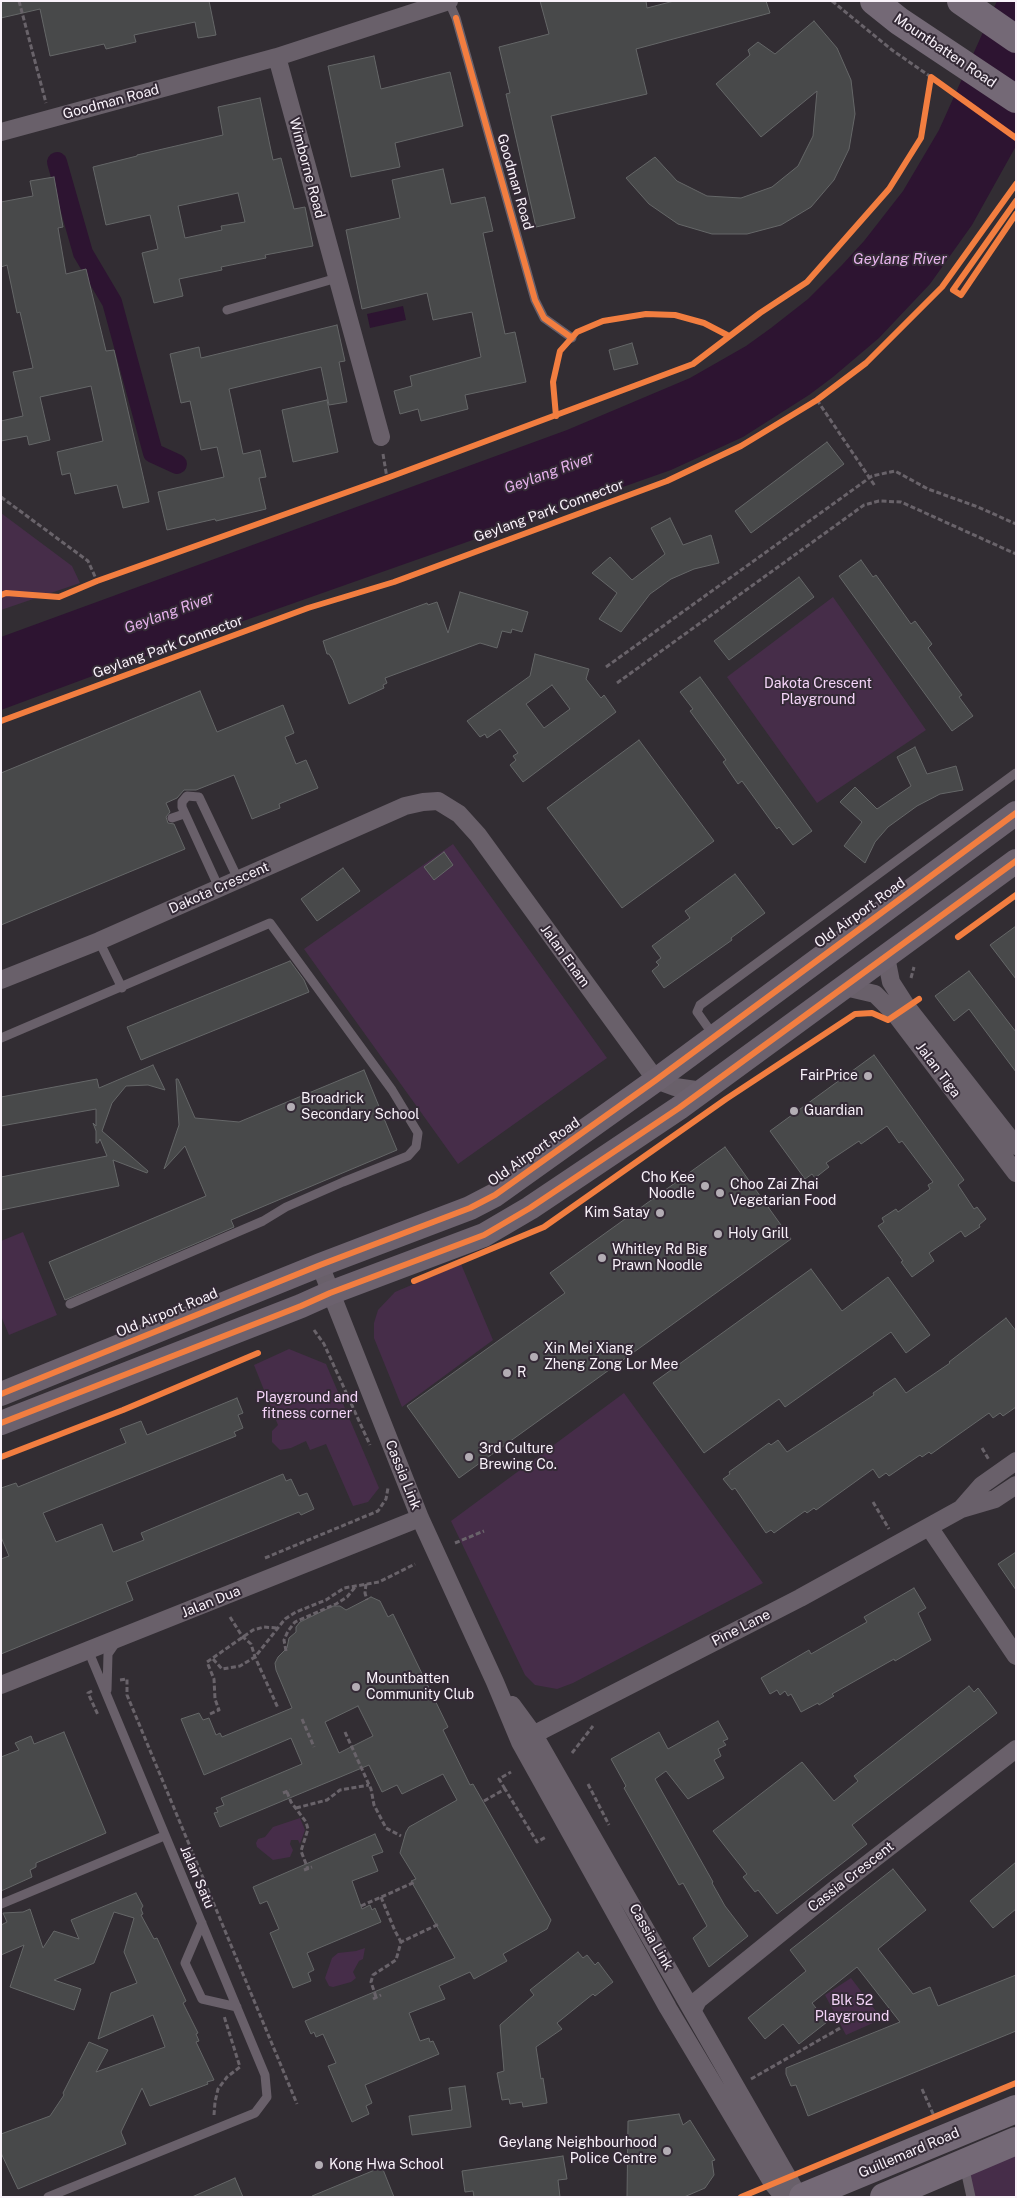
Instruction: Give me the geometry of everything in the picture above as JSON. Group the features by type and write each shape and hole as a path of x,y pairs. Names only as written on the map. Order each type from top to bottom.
{"main road":[{"name":"Mountbatten Road","path":"874,1 900,21 1016,99"},
{"path":"962,2 1016,39"},
{"name":"Old Airport Road","path":"1,1394 320,1265 470,1208 495,1196 715,1037 1016,813"},
{"path":"1,1423 292,1310 330,1293 484,1235 530,1208 702,1091 1016,861"},
{"name":"Guillemard Road","path":"801,2197 1016,2108"},
{"path":"895,2195 963,2163 1016,2141"}],"street":[{"name":"Goodman Road","path":"1,132 277,57 449,2"},
{"name":"Wimborne Road","path":"277,57 381,437"},
{"name":"Dakota Crescent","path":"1,980 99,941 405,806 438,801"},
{"name":"Jalan Enam","path":"438,801 459,814 478,835 656,1080"},
{"name":"Jalan Tiga","path":"886,957 891,982 907,1007 1016,1146"},
{"name":"Jalan Tiga","path":"844,988 875,994 896,1015 1013,1165"},
{"path":"656,1080 676,1087 702,1091"},
{"name":"Cassia Link","path":"320,1265 420,1518 495,1682 527,1738 693,2010 801,2197"},
{"name":"Pine Lane","path":"961,1509 982,1485 1016,1461"},
{"name":"Pine Lane","path":"527,1738 800,1598 961,1509 995,1499 1016,1484"},
{"name":"Jalan Dua","path":"1,1685 420,1518"},
{"path":"929,1526 1016,1656"},
{"name":"Cassia Link","path":"527,1738 668,2008 773,2184 784,2197"},
{"name":"Cassia Crescent","path":"693,2010 698,2000 835,1889 1016,1749"}],"lane":[{"name":"Goodman Road","path":"449,2 456,18 535,300 544,318 572,338"},
{"path":"227,310 337,278"},
{"path":"715,1037 697,1012 700,1005 1016,773"},
{"path":"219,888 184,814 182,802 187,796 199,797 238,879"},
{"path":"172,818 184,814"},
{"path":"1,1038 122,988 270,923 392,1090 418,1133 416,1147 408,1156 343,1182 286,1207 263,1221 70,1304"},
{"path":"99,941 122,988"},
{"path":"107,1697 108,1654 121,1637"},
{"name":"Jalan Satu","path":"88,1650 265,2075 267,2097 255,2113 219,2128"},
{"path":"1,1904 164,1836"},
{"path":"202,1923 185,1963 202,1999 237,2007"},
{"path":"48,2197 219,2128"},
{"path":"963,2163 971,2197"}],"path":[{"path":"19,1 50,118"},
{"path":"832,1 892,50 938,83"},
{"path":"930,86 931,77"},
{"path":"809,405 824,394"},
{"path":"817,400 875,486"},
{"path":"381,437 387,478"},
{"path":"606,666 869,478 895,470 928,489 978,507 1016,524"},
{"path":"378,481 396,474"},
{"path":"1,497 88,561 97,581"},
{"path":"618,683 864,505 880,501 901,502 1016,554"},
{"path":"89,584 106,578"},
{"path":"911,983 911,971 914,967"},
{"path":"314,1330 324,1344 373,1451"},
{"path":"982,1448 988,1459"},
{"path":"386,1499 388,1486"},
{"path":"873,1502 891,1534"},
{"path":"455,1543 484,1531"},
{"path":"213,1659 222,1669 240,1666 255,1657 285,1619 296,1612 326,1600 344,1588 379,1582 414,1564"},
{"path":"366,1584 365,1593 367,1600"},
{"path":"286,1651 284,1640 288,1630 295,1622 336,1604 347,1597 356,1586"},
{"path":"230,1617 242,1636 251,1644 278,1708"},
{"path":"210,1714 219,1710 214,1699 214,1679 207,1662 242,1636 264,1626 277,1628"},
{"path":"127,1679 127,1695 297,2104"},
{"path":"88,1694 100,1719"},
{"path":"302,1719 314,1746"},
{"path":"345,1732 369,1785 374,1805 386,1828 401,1836"},
{"path":"511,1772 499,1779 537,1842 546,1837"},
{"path":"296,1808 327,1800 340,1790 369,1785"},
{"path":"484,1801 505,1789"},
{"path":"287,1792 306,1822 308,1829 301,1851 308,1869"},
{"path":"361,1906 415,1882"},
{"path":"381,1896 401,1942 396,1960 373,1975 371,1982 374,1998 381,1995"},
{"path":"401,1942 439,1924"},
{"path":"219,2128 214,2114 218,2089 227,2077 240,2067 220,2004"},
{"path":"745,2082 842,2027"},
{"path":"922,2089 934,2116"},
{"path":"925,2120 943,2112"}],"green space":[{"path":"1,513 72,566 80,583 1,610"},
{"name":"Dakota Crescent Playground","path":"833,597 926,730 817,803 727,677"},
{"path":"453,844 607,1058 458,1164 304,949"},
{"path":"23,1232 57,1315 9,1335 1,1316 1,1241"},
{"path":"461,1264 493,1340 402,1407 374,1338 374,1323 378,1310 395,1292"},
{"name":"Playground and fitness corner","path":"289,1349 326,1364 379,1488 368,1502 353,1506 326,1444 310,1450 306,1441 291,1448 280,1450 272,1442 272,1431 278,1425 254,1365"},
{"path":"624,1393 763,1583 573,1683 557,1689 535,1685 525,1675 451,1521"},
{"path":"300,1818 305,1830 300,1844 298,1840 291,1840 290,1844 293,1850 290,1857 273,1860 257,1847 258,1839 265,1837 273,1827"},
{"path":"365,1948 363,1959 359,1961 353,1972 356,1978 351,1982 333,1987 329,1986 325,1978 332,1958 338,1953"},
{"name":"Blk 52 Playground","path":"851,1978 882,2019 846,2035 825,1995"},
{"path":"1016,2141 1016,2197 971,2197 963,2163"}],"water":[{"name":"Geylang River","path":"997,1 1016,1 1016,146 972,225 930,284 879,338 809,395 743,437 671,470 195,638 1,710 1,637 567,430 690,378 746,346 808,299 864,241 903,191 939,130"},
{"path":"403,306 406,320 370,328 367,314"}],"building":[{"path":"1,1 209,1 216,35 198,38 195,22 134,35 136,42 106,49 104,44 50,56 40,9 1,18"},
{"path":"540,1 646,1 647,8 674,1 766,1 770,13 636,49 647,94 551,116 575,218 536,227 506,94 510,93 499,47 549,34"},
{"path":"814,21 837,48 851,80 855,114 849,149 834,180 811,207 781,225 747,234 712,234 678,224 649,204 626,178 655,157 677,181 707,196 741,198 772,187 798,166 813,136 817,91 761,137 716,84 750,55 748,50 758,42 775,54"},
{"path":"374,56 381,89 450,72 463,126 395,143 400,167 351,177 328,66"},
{"path":"260,98 273,160 281,158 294,209 305,207 313,246 265,255 266,258 221,267 222,270 179,279 183,296 154,303 142,253 158,249 150,215 106,225 93,167 223,135 218,107","holes":["238,193 245,222 221,226 222,230 185,238 178,206"]},
{"path":"443,169 451,204 485,197 493,231 483,233 505,334 515,332 526,382 465,395 468,409 421,421 418,409 400,414 394,391 412,386 410,376 481,357 472,312 433,320 427,293 362,309 346,230 400,218 392,180"},
{"path":"54,177 63,227 58,228 66,274 86,269 106,351 114,350 149,502 123,508 117,485 75,494 70,473 62,475 57,452 103,441 91,386 40,397 50,440 29,445 27,436 1,441 1,421 23,416 13,372 33,368 20,312 17,313 7,265 1,267 1,202 33,196 30,181"},
{"path":"337,325 345,361 339,362 347,402 329,405 321,367 229,389 243,454 260,450 266,477 259,478 266,509 167,530 158,492 224,477 217,447 201,450 190,401 181,403 170,354 199,347 201,358"},
{"path":"632,343 638,364 614,370 609,350"},
{"path":"327,400 338,452 293,462 282,410"},
{"path":"827,442 844,464 751,533 735,511"},
{"path":"670,518 683,545 711,535 719,563 694,569 671,579 650,594 621,632 599,619 617,593 592,573 610,557 632,580 665,554 651,528"},
{"path":"861,560 873,577 876,575 911,624 915,621 932,644 928,648 962,695 959,697 973,716 952,731 839,576"},
{"path":"799,577 814,597 729,660 714,641"},
{"path":"460,592 528,612 522,632 512,629 511,633 502,631 497,648 480,643 385,678 387,683 383,685 384,688 349,704 333,660 327,654 323,641 427,603 428,605 437,602 448,633"},
{"path":"535,654 589,669 586,679 601,698 604,695 616,712 523,782 510,765 516,760 513,756 518,753 500,729 487,738 485,734 480,737 467,721 530,676","holes":["552,685 570,709 544,728 526,704"]},
{"path":"700,677 812,831 793,845 779,827 777,829 742,781 738,784 723,762 726,760 690,711 693,709 680,692"},
{"path":"200,691 217,732 283,705 294,733 285,737 296,764 306,760 318,788 279,804 280,808 252,819 234,775 196,790 184,790 177,798 166,803 170,812 166,817 168,823 174,824 185,849 1,925 1,773"},
{"path":"639,740 714,841 622,908 547,808"},
{"path":"915,747 927,774 956,766 963,790 940,794 917,806 888,827 875,842 865,863 844,846 862,822 840,802 855,787 877,809 911,786 897,757"},
{"path":"444,852 453,865 434,880 424,867"},
{"path":"343,868 360,891 317,921 301,899"},
{"path":"735,874 765,913 731,938 732,940 664,988 652,971 659,965 656,962 661,958 652,946 690,918 685,911"},
{"path":"1016,926 1016,979 990,945"},
{"path":"290,961 304,980 309,992 141,1060 127,1027"},
{"path":"969,971 1016,1032 1016,1072 969,1009 954,1021 935,996"},
{"path":"874,1055 964,1180 958,1185 974,1209 977,1207 986,1219 979,1225 980,1227 965,1237 961,1231 929,1253 934,1261 912,1277 878,1226 884,1222 882,1218 896,1209 898,1212 930,1189 928,1185 933,1182 902,1141 899,1143 887,1126 861,1144 859,1141 826,1163 829,1167 815,1178 812,1174 805,1179 770,1131"},
{"path":"153,1065 165,1090 148,1085 126,1086 112,1103 102,1131 148,1171 147,1173 113,1160 119,1186 1,1210 1,1177 107,1156 100,1139 96,1143 96,1131 93,1123 96,1126 96,1109 1,1126 1,1097 97,1079 99,1088"},
{"path":"364,1070 397,1150 231,1220 234,1227 65,1300 49,1262 206,1196 185,1146 164,1169 179,1125 176,1079 178,1079 195,1118 239,1122"},
{"path":"725,1147 791,1239 459,1478 407,1406 565,1293 550,1273"},
{"path":"811,1269 842,1311 888,1277 930,1335 906,1353 891,1332 785,1407 779,1399 704,1453 653,1383"},
{"path":"1006,1318 1016,1331 1016,1407 1003,1416 1000,1413 993,1418 989,1413 931,1454 929,1452 922,1457 920,1455 889,1476 886,1473 879,1478 873,1469 816,1510 814,1508 807,1513 805,1511 774,1533 771,1530 766,1533 735,1488 732,1490 723,1479 730,1474 729,1472 769,1443 771,1445 778,1440 787,1452 874,1395 873,1393 895,1378 906,1393 950,1363"},
{"path":"237,1398 243,1413 238,1415 243,1428 234,1432 236,1436 43,1513 56,1542 102,1524 113,1552 144,1540 141,1533 283,1474 286,1481 291,1479 299,1496 307,1493 314,1509 301,1515 299,1512 126,1582 133,1600 1,1654 1,1559 9,1556 1,1537 1,1488 16,1483 18,1487 126,1443 120,1429 141,1421 147,1435"},
{"path":"1016,1552 1016,1590 998,1564"},
{"path":"914,1588 926,1608 918,1613 931,1640 832,1694 834,1696 819,1705 818,1703 801,1712 791,1694 788,1696 785,1691 780,1695 777,1690 770,1694 761,1678 809,1650 811,1654 867,1622 864,1617"},
{"path":"371,1597 380,1601 388,1617 393,1614 448,1727 443,1730 470,1785 473,1784 551,1920 547,1929 503,1954 507,1961 474,1979 470,1972 439,1986 445,1999 409,2013 420,2041 429,2038 430,2042 433,2041 439,2054 365,2085 372,2103 366,2106 369,2114 352,2122 328,2066 336,2063 323,2034 316,2037 314,2032 311,2034 305,2021 455,1958 411,1881 416,1879 400,1853 409,1827 457,1800 443,1774 402,1794 397,1785 382,1792 369,1765 220,1827 214,1813 218,1812 216,1808 224,1805 221,1798 302,1764 291,1738 204,1775 181,1719 199,1713 203,1720 209,1718 216,1735 220,1733 222,1737 292,1708 276,1670 275,1663 278,1657 287,1648 289,1638 296,1632 296,1627 300,1622 333,1606 340,1606 346,1610","holes":["358,1706 373,1736 339,1753 325,1722"]},
{"path":"969,1686 974,1692 978,1688 997,1713 852,1825 867,1844 777,1914 758,1890 755,1892 743,1877 747,1874 713,1831 802,1762 834,1801 858,1781 854,1776"},
{"path":"718,1721 728,1739 723,1741 726,1745 718,1749 721,1756 714,1760 724,1778 688,1799 666,1771 655,1779 725,1906 748,1936 709,1967 693,1938 707,1926 683,1883 679,1885 624,1788 626,1786 611,1759 659,1732 668,1749"},
{"path":"64,1732 106,1833 36,1863 36,1867 30,1870 32,1877 1,1891 1,1757 19,1750 15,1743 31,1736 34,1744"},
{"path":"375,1834 383,1852 372,1856 378,1871 352,1881 362,1909 370,1905 372,1910 375,1908 381,1922 307,1953 314,1970 308,1973 311,1981 293,1988 270,1933 279,1929 267,1901 260,1904 253,1887"},
{"path":"1016,1862 1016,1909 993,1928 970,1901"},
{"path":"893,1869 926,1910 878,1949 913,1994 930,1987 938,2006 1016,1975 1016,2031 808,2116 796,2085 791,2086 786,2074 786,2068 900,2022 857,1967 812,2003 827,2022 799,2044 783,2024 765,2039 748,2018 806,1971 790,1950"},
{"path":"136,1893 143,1906 141,1909 143,1914 141,1915 154,1939 157,1938 186,2001 183,2003 198,2033 196,2034 199,2041 196,2042 214,2080 150,2106 142,2088 121,2132 126,2144 18,2189 1,2153 1,2134 50,2116 64,2095 63,2093 89,2042 108,2050 96,2072 165,2047 153,2015 98,2039 111,1993 137,1983 124,1952 134,1918 114,1912 94,1963 54,1980 81,1989 74,2010 10,1987 24,1945 1,1955 1,1925 7,1922 3,1913 23,1912 30,1909 43,1948 54,1931 79,1939 71,1920"},
{"path":"578,1952 583,1958 587,1955 595,1965 598,1962 613,1982 595,1996 593,1994 557,2023 562,2029 536,2047 547,2103 523,2107 522,2102 510,2104 509,2099 502,2100 497,2073 504,2071 500,2025 534,1995 530,1990"},
{"path":"465,2086 471,2127 412,2135 409,2116 452,2110 449,2088"},
{"path":"679,2114 683,2125 690,2120 715,2160 712,2161 714,2175 705,2188 684,2197 627,2197 628,2121"},
{"path":"563,2156 567,2179 558,2180 560,2197 474,2197 473,2191 465,2192 462,2171"},
{"path":"382,2167 394,2197 312,2197 312,2196"},
{"path":"235,2178 243,2197 192,2197"}],"waterway":[{"path":"57,162 83,253 112,302 153,453 177,464"}],"cycle path":[{"path":"456,18 535,300 544,318 572,338"},
{"path":"1,595 6,593 59,597 97,581 387,478 693,364 760,313 807,282 889,189 921,138 931,77 1016,138"},
{"name":"Geylang Park Connector","path":"1,721 308,608 394,582 667,481 741,446 817,400 866,363 942,287 1016,184"},
{"path":"1016,201 953,290 961,295 1016,214"},
{"path":"556,416 553,382 560,351 577,332 603,321 646,314 675,315 704,323 729,336"},
{"path":"1,1394 320,1265 470,1208 495,1195 656,1080 1016,813"},
{"path":"1,1423 330,1293 484,1235 530,1208 679,1108 1016,861"},
{"path":"958,937 1016,895"},
{"path":"414,1281 544,1227 726,1099 855,1014 872,1013 888,1020 919,999"},
{"path":"1,1457 123,1410 258,1353"},
{"path":"741,2197 1016,2083"}],"place":[{"name":"FairPrice","path":"868,1076"},
{"name":"Broadrick Secondary School","path":"291,1107"},
{"name":"Guardian","path":"794,1111"},
{"name":"Cho Kee Noodle","path":"705,1186"},
{"name":"Choo Zai Zhai Vegetarian Food","path":"720,1193"},
{"name":"Kim Satay","path":"660,1213"},
{"name":"Holy Grill","path":"718,1234"},
{"name":"Whitley Rd Big Prawn Noodle","path":"602,1258"},
{"name":"Xin Mei Xiang Zheng Zong Lor Mee","path":"534,1357"},
{"name":"R","path":"507,1373"},
{"name":"3rd Culture Brewing Co.","path":"469,1457"},
{"name":"Mountbatten Community Club","path":"356,1687"},
{"name":"Geylang Neighbourhood Police Centre","path":"667,2151"},
{"name":"Kong Hwa School","path":"319,2165"}]}
